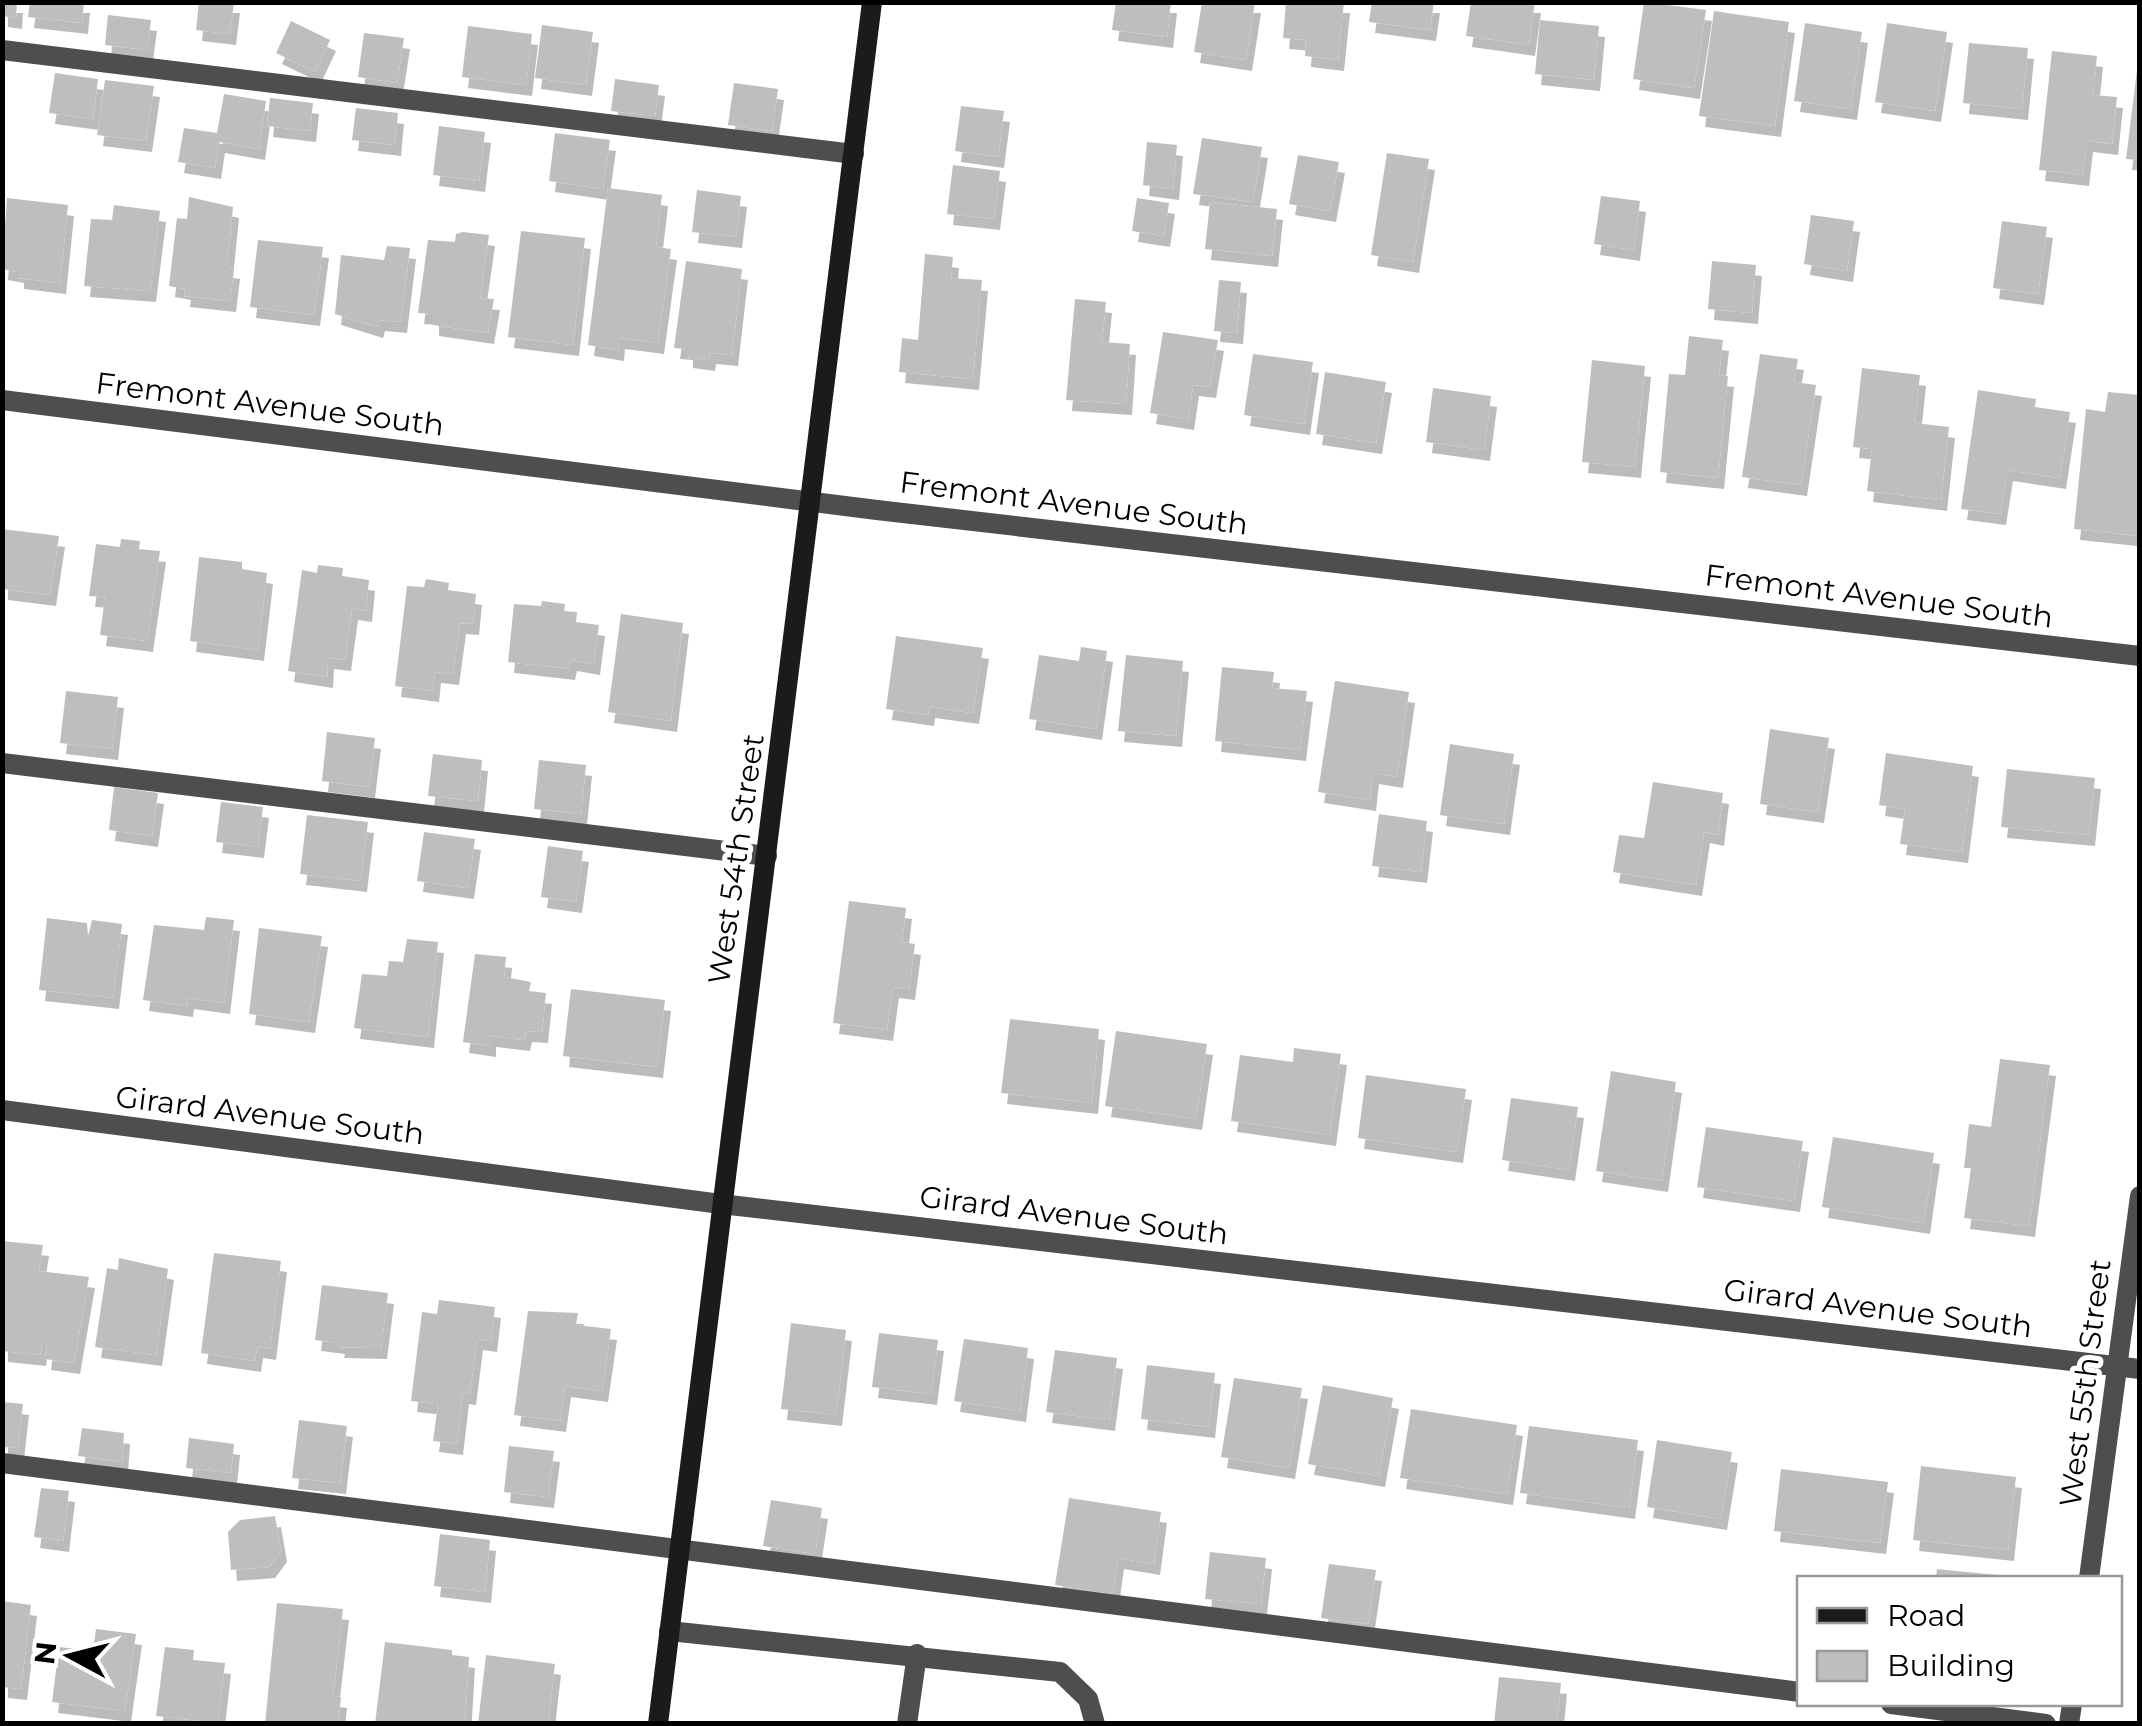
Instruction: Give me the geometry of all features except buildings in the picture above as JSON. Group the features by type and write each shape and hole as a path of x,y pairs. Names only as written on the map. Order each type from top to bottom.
{"street":[{"name":"West 54th Street","path":"658,1724 813,502 872,2"},
{"path":"2,50 854,154"},
{"name":"Fremont Avenue South","path":"2,400 813,502 2140,656"},
{"path":"2,763 767,856"},
{"name":"Girard Avenue South","path":"2,1110 721,1204 2130,1368"},
{"name":"West 55th Street","path":"2090,1576 2130,1368 2140,1196"},
{"path":"2,1462 1797,1692"},
{"path":"669,1631 1060,1672 1088,1699 1095,1724"},
{"path":"908,1724 917,1654"},
{"path":"1906,1706 2046,1724"}]}
